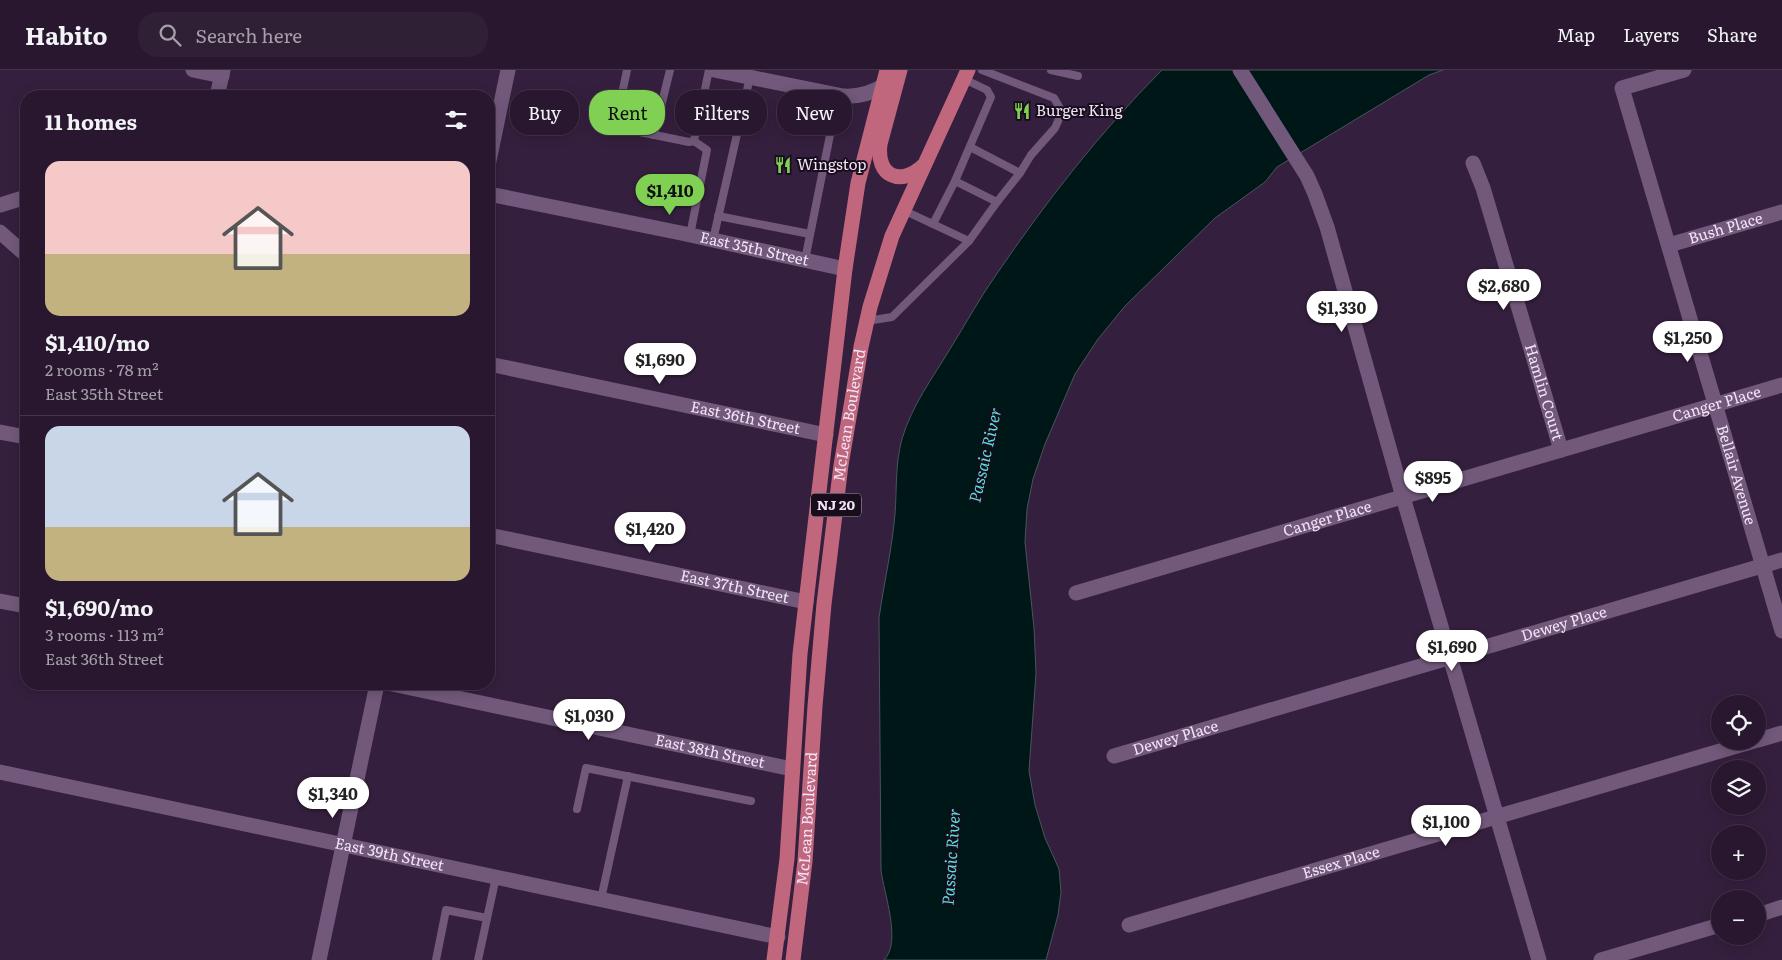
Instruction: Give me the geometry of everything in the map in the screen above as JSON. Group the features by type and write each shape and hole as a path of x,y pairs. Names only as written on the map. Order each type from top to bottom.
{"main road":[{"name":"McLean Boulevard","path":"774,960 786,859 806,602 845,269 858,183 883,86 889,70"},
{"path":"889,70 880,144 879,156 881,164 886,171 900,177 916,173 923,166"},
{"name":"McLean Boulevard","path":"793,960 805,861 816,686 827,579 847,425 867,321 880,270 892,236 966,75"}],"street":[{"path":"193,70 223,73 219,90"},
{"path":"495,132 508,70"},
{"path":"714,70 814,90"},
{"path":"1240,70 1299,161 1315,194 1335,254 1403,496 1539,960"},
{"name":"Bellair Avenue","path":"1684,70 1622,88 1782,631"},
{"path":"852,96 874,92 883,86"},
{"name":"Hamlin Court","path":"1474,163 1561,450"},
{"name":"East 35th Street","path":"495,195 845,269"},
{"path":"0,205 20,199"},
{"name":"Bush Place","path":"1669,245 1782,212"},
{"path":"0,232 20,250"},
{"name":"East 36th Street","path":"495,365 826,435"},
{"name":"Canger Place","path":"1076,593 1782,385"},
{"path":"0,432 20,436"},
{"name":"East 37th Street","path":"495,536 806,602"},
{"name":"Dewey Place","path":"1114,756 1782,560"},
{"path":"0,601 20,605"},
{"path":"319,960 376,690"},
{"name":"East 38th Street","path":"420,690 792,769"},
{"name":"Essex Place","path":"1766,738 1782,733"},
{"name":"Essex Place","path":"1129,925 1725,750"},
{"name":"East 39th Street","path":"0,772 778,937"},
{"path":"1766,912 1782,907"},
{"path":"1601,960 1711,929"}],"lane":[{"path":"623,90 627,70"},
{"path":"665,90 670,70"},
{"path":"694,140 709,70"},
{"path":"867,321 892,317 969,241 1020,173 1031,155 1055,128 1062,112 1054,98 982,70"},
{"path":"1051,70 1078,76"},
{"path":"933,224 955,181 991,97 987,90 966,75"},
{"path":"713,240 750,77"},
{"path":"654,135 689,142 694,140"},
{"path":"805,260 830,135"},
{"path":"690,235 708,150 694,140"},
{"path":"970,147 1020,173"},
{"path":"955,181 997,202"},
{"path":"903,210 969,241"},
{"path":"718,216 810,234"},
{"path":"577,809 586,768 752,801"},
{"path":"601,899 628,776"},
{"path":"478,960 496,877"},
{"path":"436,960 446,910 487,918"}],"water":[{"name":"Passaic River","path":"1162,70 1443,70 1429,75 1277,167 1265,182 1215,218 1125,306 1098,339 1075,374 1045,444 1033,479 1027,509 1025,542 1034,628 1036,673 1029,771 1035,805 1045,838 1059,869 1061,892 1058,915 1046,960 884,960 892,942 892,930 881,870 879,618 894,527 897,467 902,439 911,415 923,392 984,293 1015,248 1095,143"}],"place":[{"name":"Burger King","path":"1022,111"},
{"name":"Wingstop","path":"783,165"}]}
